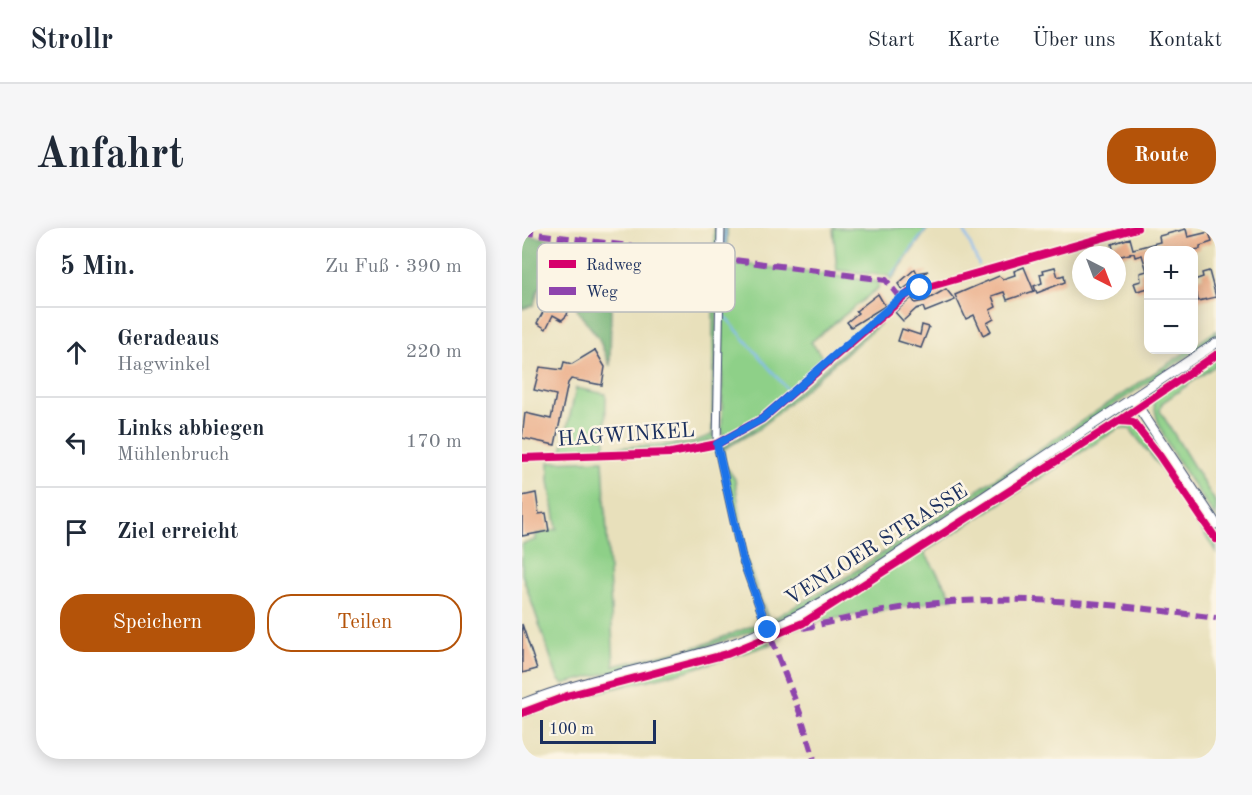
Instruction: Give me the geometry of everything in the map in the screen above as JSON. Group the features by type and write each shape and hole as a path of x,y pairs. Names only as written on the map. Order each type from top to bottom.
{"main road":[{"name":"VENLOER STRASSE","path":"522,704 574,686 705,652 768,630 848,587 1216,343"},
{"path":"1133,399 1216,524"}],"street":[{"path":"721,228 721,243"},
{"name":"HAGWINKEL","path":"522,458 672,453 717,444 762,419 910,292 1137,228"},
{"path":"719,312 717,444 742,558 768,630"}],"green space":[{"path":"714,228 719,228 719,243 714,243"},
{"path":"723,228 727,228 727,243 723,243"},
{"path":"833,228 928,228 891,280 889,276 837,270"},
{"path":"522,235 582,243 537,243 537,294 534,305 522,309"},
{"path":"735,263 879,282 878,288 811,342 824,359 754,420 725,436 722,434 723,312 735,312"},
{"path":"578,312 611,312 610,366 598,337"},
{"path":"713,312 717,312 714,439 692,446 609,452 609,448 690,443 712,435"},
{"path":"881,323 759,429 724,449 723,462 735,479 746,559 769,621 836,584 1183,354 1190,354 838,588 802,609 769,623 744,562 721,454 723,447 759,425 873,327"},
{"path":"1216,331 1216,337 1198,349 1198,343"},
{"path":"1216,350 1216,365 1162,403 1160,411 1216,503 1216,518 1167,442 1155,409 1154,394"},
{"path":"576,388 606,394 605,452 562,452"},
{"path":"1121,418 1136,423 1156,446 1216,534 1216,552 1160,467 1130,429 1119,428 924,552 953,598 815,622 777,631 839,597 991,498"},
{"path":"603,460 614,666 703,645 762,622 758,629 688,653 563,684 558,679 522,574 522,544 536,540 536,534 557,529 549,481 549,462"},
{"path":"759,639 772,644 686,671 586,695 522,717 522,709 551,699"}],"building":[{"path":"1186,229 1188,237 1209,232 1212,242 1200,246 1198,249 1198,246 1145,246 1160,242 1159,236"},
{"path":"1130,238 1133,249 1144,246 1144,261 1142,255 1135,257 1134,253 1126,255 1126,246 1112,246 1112,244"},
{"path":"1024,267 1034,291 1007,300 1004,292 992,296 996,307 990,310 994,319 987,323 991,331 983,335 974,315 966,319 955,295 999,276 1003,279 1015,275 1014,271"},
{"path":"1055,267 1058,277 1064,275 1065,282 1037,293 1034,286 1042,283 1040,274 1044,273 1043,270"},
{"path":"915,269 917,273 928,271 902,290 898,284"},
{"path":"1209,271 1216,297 1198,301 1198,279 1203,277 1202,273"},
{"path":"1144,272 1144,289 1137,291 1134,283 1141,281 1140,273"},
{"path":"946,289 955,300 925,312 923,307 916,309 903,321 895,312 912,298 915,303 925,301"},
{"path":"878,294 885,306 851,327 847,322 858,313 856,311"},
{"path":"543,312 568,312 562,320 553,315 546,329 537,323"},
{"path":"922,325 929,327 921,348 898,341 902,329 920,335"},
{"path":"595,350 605,367 602,385 571,379 568,383 555,445 522,438 525,413 551,419 556,395 534,390 540,367 562,370 564,362 572,364"},
{"path":"536,493 539,514 546,513 549,531 522,536 522,496"},
{"path":"522,624 537,669 522,673"}],"waterway":[{"path":"725,228 725,243"},
{"path":"891,277 927,228"},
{"path":"963,228 979,265"},
{"path":"724,312 724,315 787,389"}],"marked path":[{"path":"522,232 605,243"},
{"path":"735,260 886,280 900,298"},
{"path":"803,628 904,607 1008,600 1077,602 1216,618"},
{"path":"771,638 800,713 814,759"}],"cycle path":[{"path":"522,458 671,453 717,444 762,419 910,292 1137,228"},
{"path":"522,713 570,695 727,654 803,623 1122,419 1216,355"},
{"path":"1119,421 1133,422 1159,455 1216,539"}],"route":[{"path":"768,630 742,558 717,444 762,419 900,298 920,288"}]}
